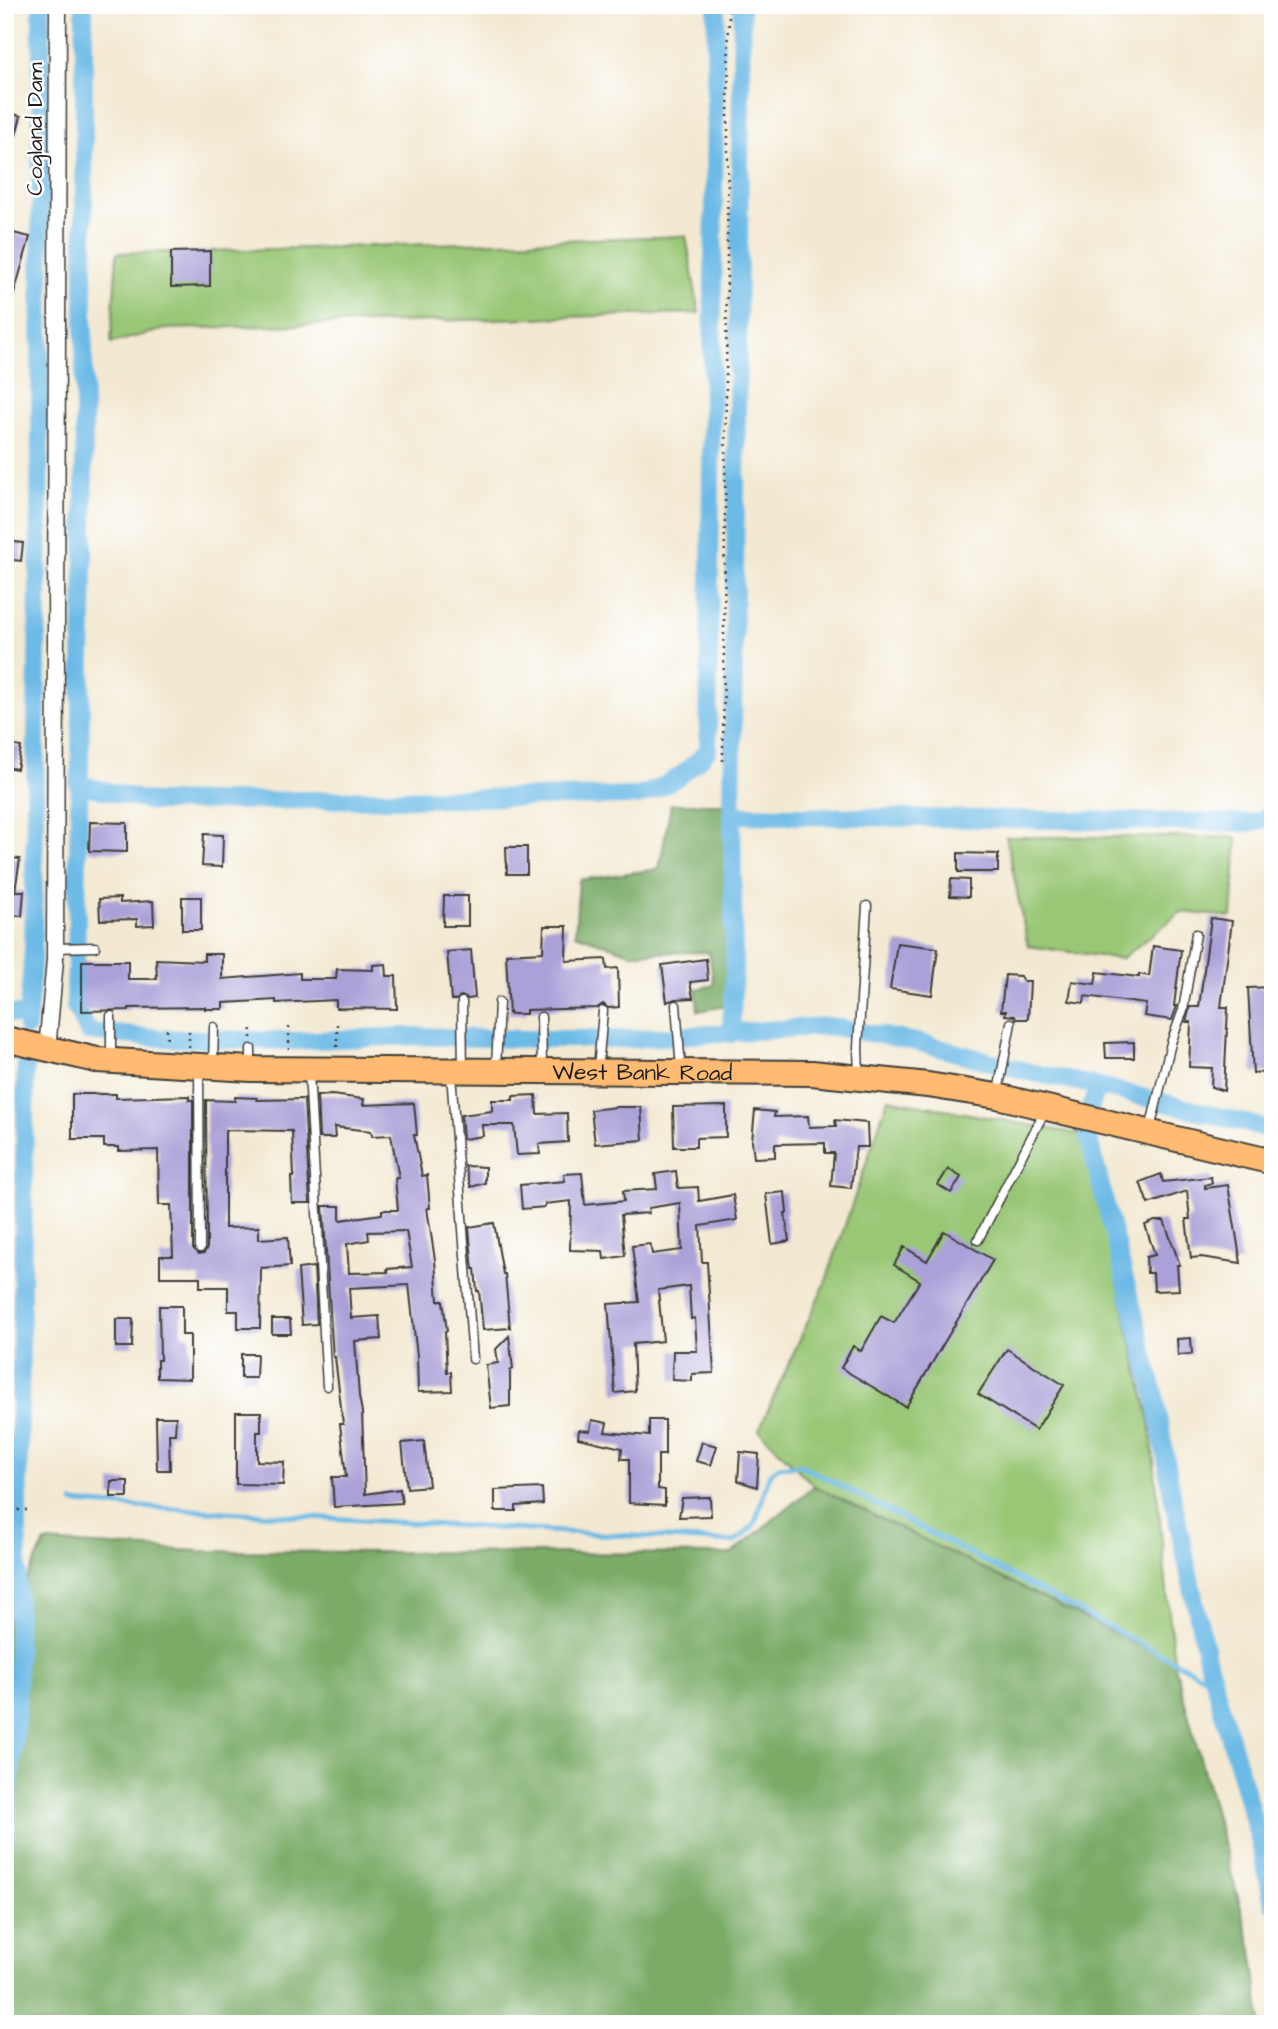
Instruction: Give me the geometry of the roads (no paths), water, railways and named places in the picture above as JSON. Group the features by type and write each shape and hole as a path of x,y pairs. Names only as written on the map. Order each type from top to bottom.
{"main road":[{"name":"West Bank Road","path":"5,1039 47,1050 191,1059 251,1059 308,1070 542,1063 680,1063 928,1085 999,1087 1046,1108 1117,1125 1151,1123 1273,1162"}],"street":[{"name":"Cogland Dam","path":"47,1050 61,948 58,5"}],"lane":[{"path":"860,1079 858,1047 867,906"},
{"path":"1151,1123 1182,1010 1196,934"},
{"path":"61,948 90,948"},
{"path":"462,1002 463,1027 459,1065 473,1359"},
{"path":"497,1064 499,1002"},
{"path":"676,1005 680,1063"},
{"path":"598,1063 603,1011"},
{"path":"541,1017 542,1063"},
{"path":"112,1020 112,1052"},
{"path":"999,1087 1011,1023"},
{"path":"200,1248 191,1059 214,1027"},
{"path":"308,1070 327,1386"},
{"path":"978,1240 1046,1108"}],"waterway":[{"path":"27,1027 33,951 40,436 41,5"},
{"path":"84,5 84,563 75,1006 88,1032 159,1038 295,1041 407,1036 630,1039 829,1026 917,1042 1029,1072 1098,1086 1273,1130"},
{"path":"78,784 152,802 638,796 676,778 708,750 716,5"},
{"path":"731,1034 734,968 732,815 742,5"},
{"path":"732,815 1252,823 1264,819 1273,808"},
{"path":"5,1012 28,1017"},
{"path":"5,1838 17,1709 26,1063"},
{"path":"1098,1086 1088,1114 1087,1132 1155,1395 1173,1500 1207,1658 1260,1842 1273,1904"},
{"path":"73,1503 734,1542 755,1523 770,1473 779,1467 801,1465 1214,1682"}]}
